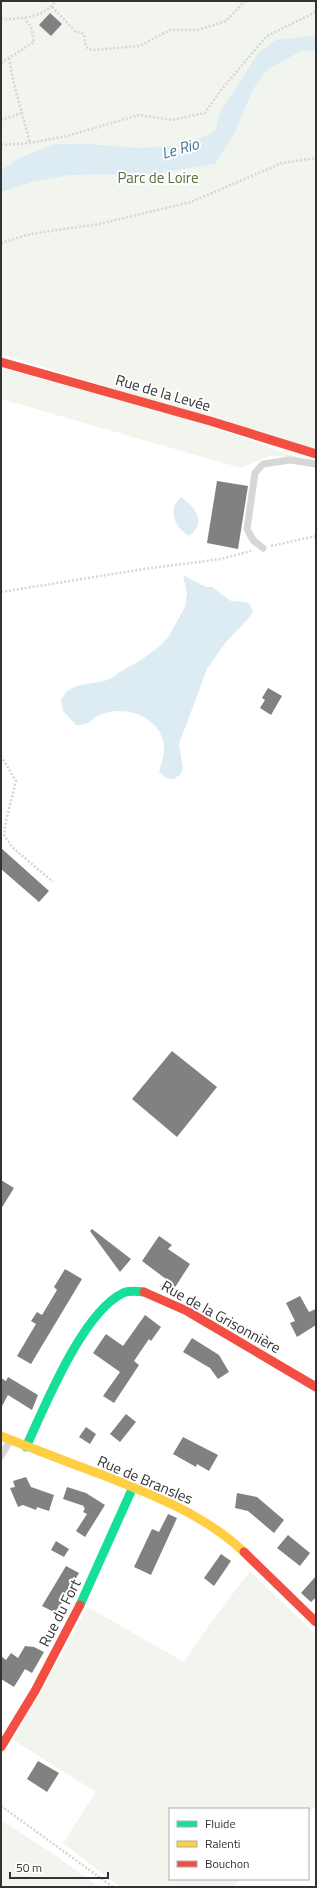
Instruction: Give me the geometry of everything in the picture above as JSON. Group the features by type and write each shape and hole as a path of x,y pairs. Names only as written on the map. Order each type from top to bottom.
{"street":[{"name":"Rue de la Levée","path":"1,362 210,421 316,454"},
{"name":"Rue de la Grisonnière","path":"26,1447 62,1372 97,1314 111,1301 123,1293 136,1291 149,1294 199,1318 316,1387"},
{"name":"Rue de Bransles","path":"1,1436 26,1447 133,1487 183,1509 218,1531 242,1550 316,1622"},
{"name":"Rue du Fort","path":"1,1747 35,1691 89,1589 133,1487"}],"lane":[{"path":"263,548 253,540 247,529 255,473 264,464 290,460 316,464"},
{"path":"1,1456 10,1440"}],"path":[{"path":"1,19 25,19 52,7 56,1"},
{"path":"52,7 75,31 84,34 86,47 92,50 140,46 170,30 198,30 212,26 226,21 245,1"},
{"path":"1,145 30,143 67,136 139,115 172,120 205,113 221,90 267,36 316,12"},
{"path":"1,63 34,42 31,27 25,19"},
{"path":"9,58 30,143"},
{"path":"1,120 22,113"},
{"path":"1,243 30,234 99,224 191,202 282,163 316,158"},
{"path":"1,592 144,569 221,560 263,548 316,536"},
{"path":"1,756 16,781 6,821 4,836 12,847 53,882"},
{"path":"1,1806 113,1887"}],"green space":[{"name":"Parc de Loire","path":"1,1 316,1 316,451 1,354"},
{"path":"1,368 192,420 308,461 287,457 270,456 241,468 1,399"},
{"path":"250,1571 316,1635 316,1806 309,1813 309,1808 169,1808 169,1880 240,1880 233,1887 120,1887 63,1843 96,1792 13,1740 88,1607 184,1662 212,1621"},
{"path":"1,1820 55,1855 99,1887 1,1887"}],"water":[{"name":"Le Rio","path":"316,35 316,50 301,51 267,70 253,89 235,132 215,164 153,174 69,175 32,182 1,192 1,170 19,158 55,144 87,144 140,148 182,145 210,134 216,129 219,114 258,53 276,40"},
{"path":"181,497 195,510 197,515 197,526 189,536 179,528 174,518 174,507"},
{"path":"183,575 206,587 212,587 231,601 246,602 250,605 253,611 249,618 226,642 207,669 179,744 183,769 180,775 173,779 166,778 159,772 164,745 161,735 149,720 140,715 120,711 100,715 87,723 76,725 63,711 61,700 66,692 75,687 108,680 141,660 161,645 169,636 185,607 187,593"}],"building":[{"path":"50,13 62,24 51,36 39,25"},
{"path":"217,481 248,486 238,549 207,543"},
{"path":"268,688 282,696 271,715 260,708 265,700 262,698"},
{"path":"1,848 49,891 39,902 1,869"},
{"path":"172,1051 217,1087 177,1137 132,1099"},
{"path":"1,1180 14,1188 1,1209"},
{"path":"92,1229 131,1259 120,1272 90,1231"},
{"path":"159,1236 172,1245 168,1249 190,1264 172,1292 160,1287 166,1279 142,1261"},
{"path":"65,1269 82,1279 31,1364 17,1356 36,1324 31,1321 37,1312 42,1315 57,1290 54,1287"},
{"path":"300,1296 309,1312 316,1309 316,1325 297,1337 290,1323 295,1321 286,1303"},
{"path":"145,1315 161,1327 151,1341 149,1339 134,1361 139,1365 114,1403 103,1396 120,1372 93,1353 106,1334 123,1346"},
{"path":"192,1338 219,1355 229,1372 218,1379 210,1368 183,1352"},
{"path":"8,1377 38,1395 32,1410 8,1395 1,1408 1,1378 6,1381"},
{"path":"126,1414 136,1422 120,1442 110,1434"},
{"path":"86,1427 96,1434 90,1444 79,1437"},
{"path":"183,1437 218,1455 209,1471 197,1464 196,1467 173,1454"},
{"path":"26,1477 31,1487 54,1495 49,1511 37,1507 36,1510 23,1505 18,1507 10,1488 15,1487 13,1481"},
{"path":"67,1487 86,1493 105,1505 85,1537 76,1531 87,1514 83,1512 85,1508 83,1507 84,1506 63,1499"},
{"path":"237,1493 257,1497 284,1520 274,1533 248,1511 235,1508"},
{"path":"168,1514 177,1518 151,1575 134,1567 152,1529 159,1532"},
{"path":"288,1535 310,1553 300,1566 277,1548"},
{"path":"56,1541 69,1549 64,1557 51,1550"},
{"path":"221,1554 231,1561 214,1586 204,1578"},
{"path":"66,1566 79,1573 56,1613 42,1606"},
{"path":"316,1576 316,1597 311,1602 301,1593"},
{"path":"25,1646 34,1647 44,1652 32,1673 25,1669 14,1687 1,1679 1,1656 6,1660 11,1653 18,1658"},
{"path":"38,1761 59,1773 47,1792 27,1779"}],"traffic: fast":[{"path":"26,1447 66,1362 93,1320 108,1304 123,1293 130,1291 144,1292"},
{"path":"80,1605 133,1487"}],"traffic: slow":[{"path":"1,1436 157,1497 176,1506 212,1527 244,1552"}],"traffic: jam":[{"path":"1,362 210,421 316,454"},
{"path":"144,1292 187,1311 316,1387"},
{"path":"244,1552 316,1622"},
{"path":"1,1747 35,1691 80,1605"}]}
